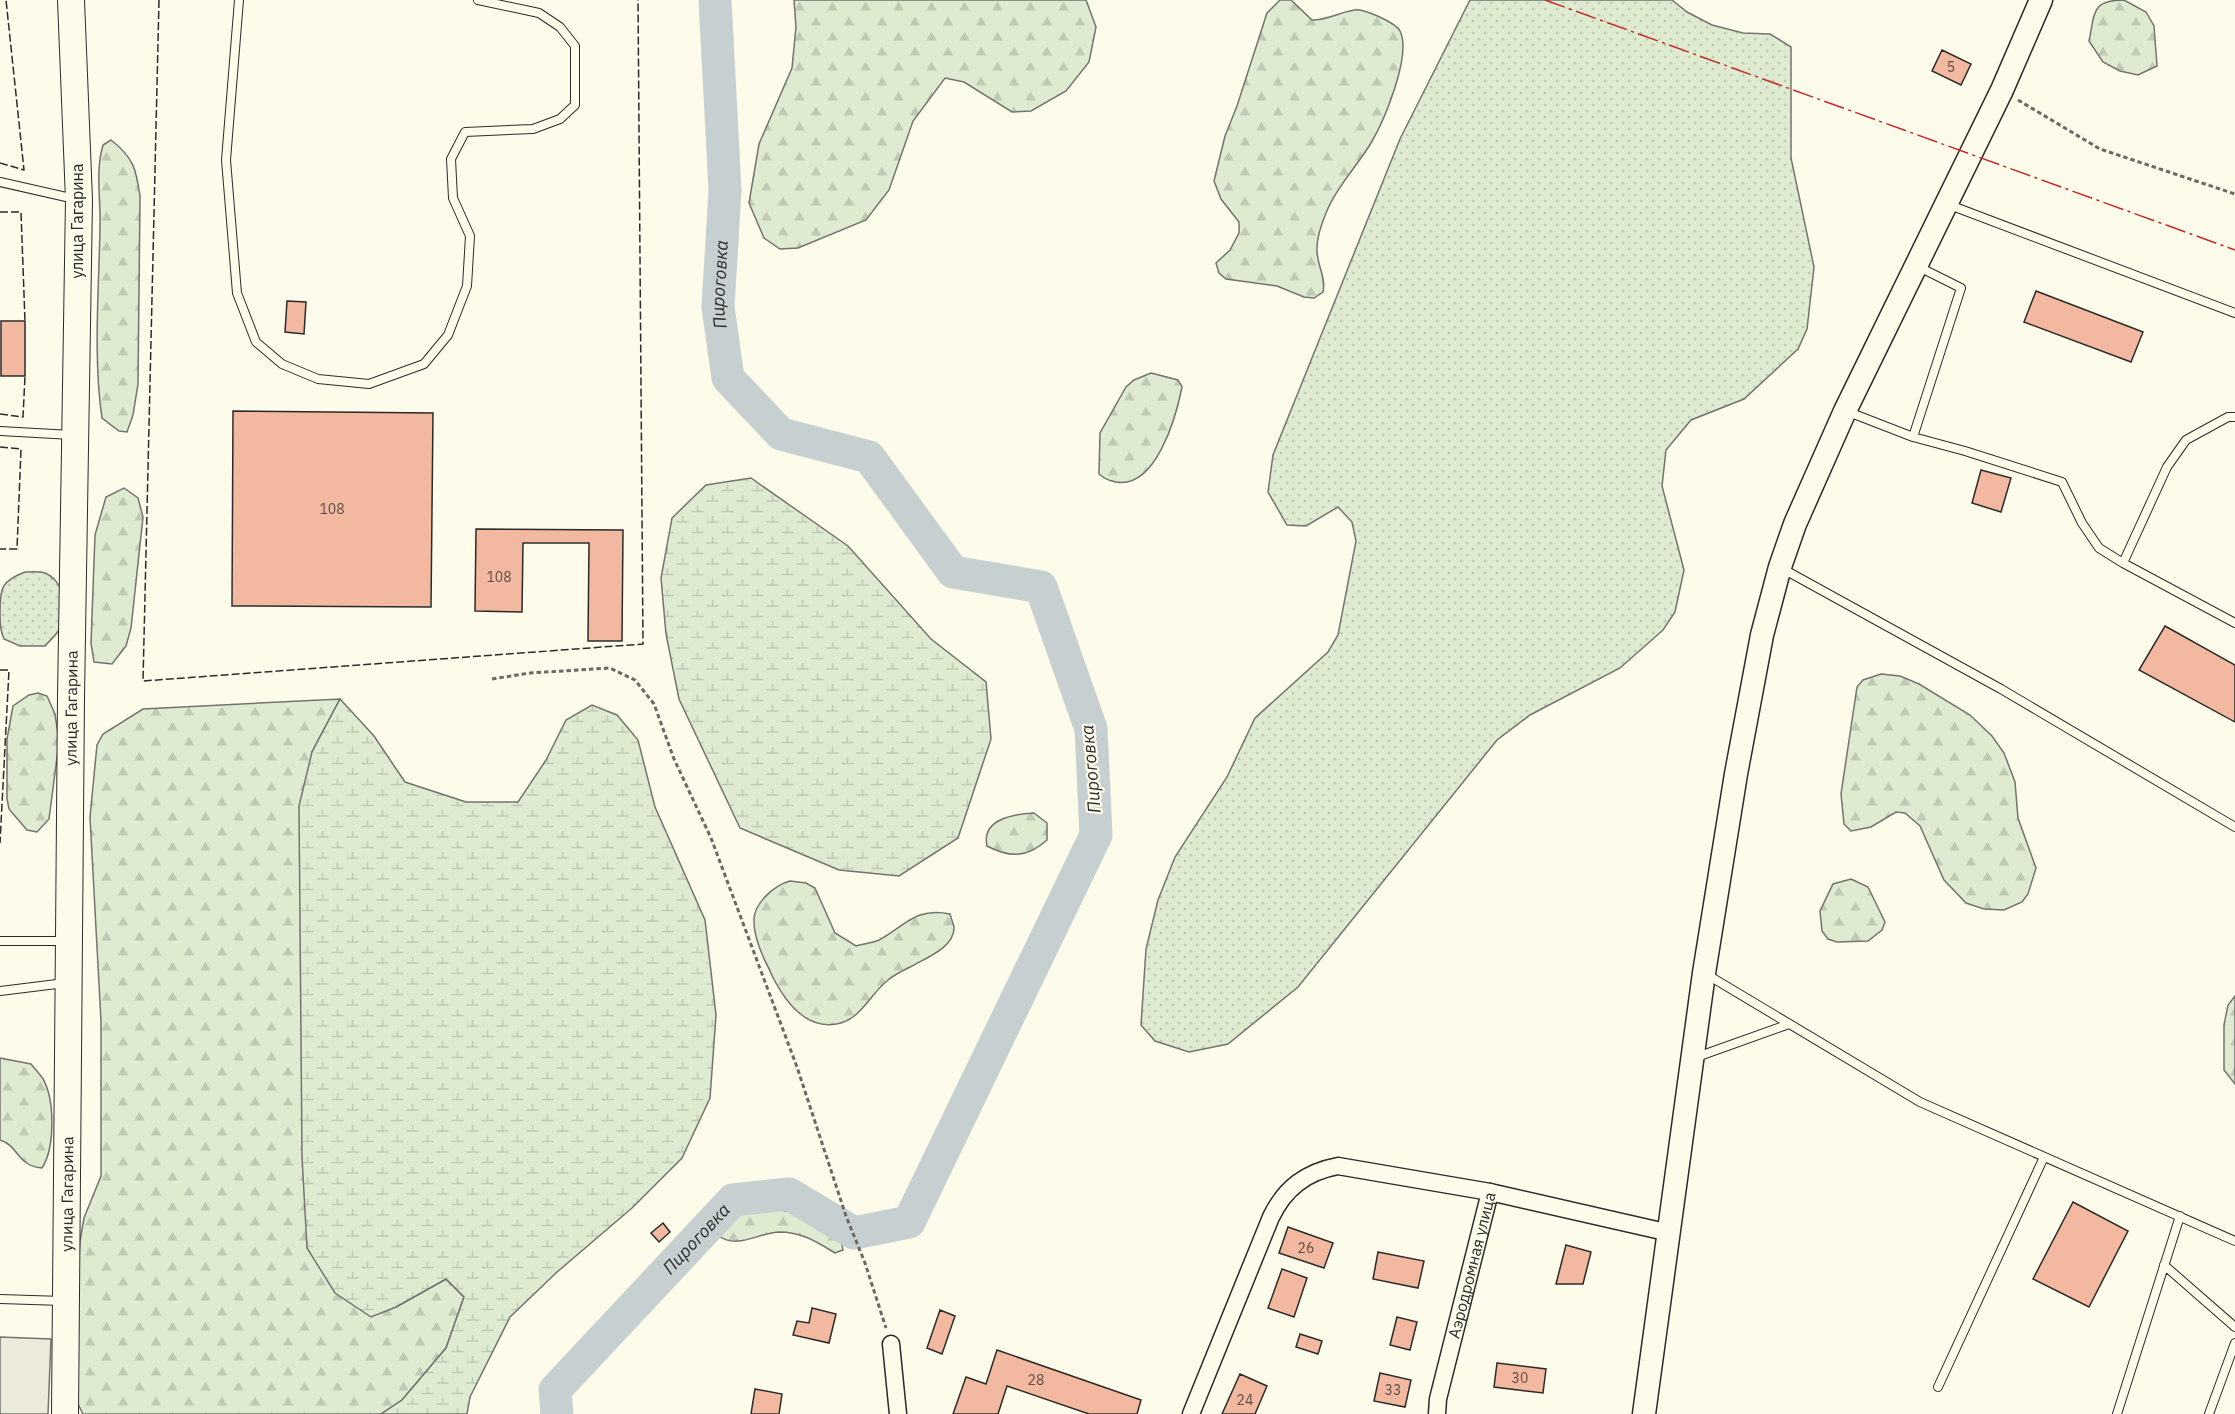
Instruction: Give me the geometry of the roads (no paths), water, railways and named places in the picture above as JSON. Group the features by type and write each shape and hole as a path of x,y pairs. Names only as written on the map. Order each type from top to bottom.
{"main road":[{"name":"улица Гагарина","path":"65,1414 79,200 71,0"},
{"path":"1644,1414 1704,973 1738,762 1762,635 1780,567 1795,524 1845,411 2002,90 2041,0"}],"street":[{"path":"1191,1414 1271,1216 1284,1194 1304,1177 1321,1169 1338,1166 1490,1192"},
{"name":"Аэродромная улица","path":"1437,1414 1438,1399 1490,1192 1670,1233"},
{"path":"891,1344 898,1414"}],"lane":[{"path":"239,0 226,160 237,293 256,342 282,364 318,379 369,384 424,364 448,335 467,286 470,236 453,198 451,159 465,132 532,129 560,119 575,105 575,46 560,27 539,13 478,0"},
{"path":"0,182 79,200"},
{"path":"1947,204 2235,313"},
{"path":"1913,437 1961,288 1917,266"},
{"path":"1845,411 1913,437 2062,482 2082,523 2099,548 2235,623"},
{"path":"2122,562 2167,467 2186,440 2228,417 2235,417"},
{"path":"0,431 75,435"},
{"path":"1780,567 2001,689 2235,827"},
{"path":"0,941 69,941"},
{"path":"1704,973 1920,1102 2235,1241"},
{"path":"0,991 69,983"},
{"path":"1691,1059 1790,1024"},
{"path":"1938,1386 2044,1157"},
{"path":"2117,1414 2180,1216"},
{"path":"2164,1265 2235,1327"},
{"path":"0,1299 66,1302"},
{"path":"2209,1414 2235,1343"}],"waterway":[{"name":"Пироговка","path":"557,1414 555,1390 733,1200 789,1194 854,1233 909,1222 1096,835 1091,729 1041,587 953,572 869,457 781,434 728,378 718,307 725,190 715,0"}]}
